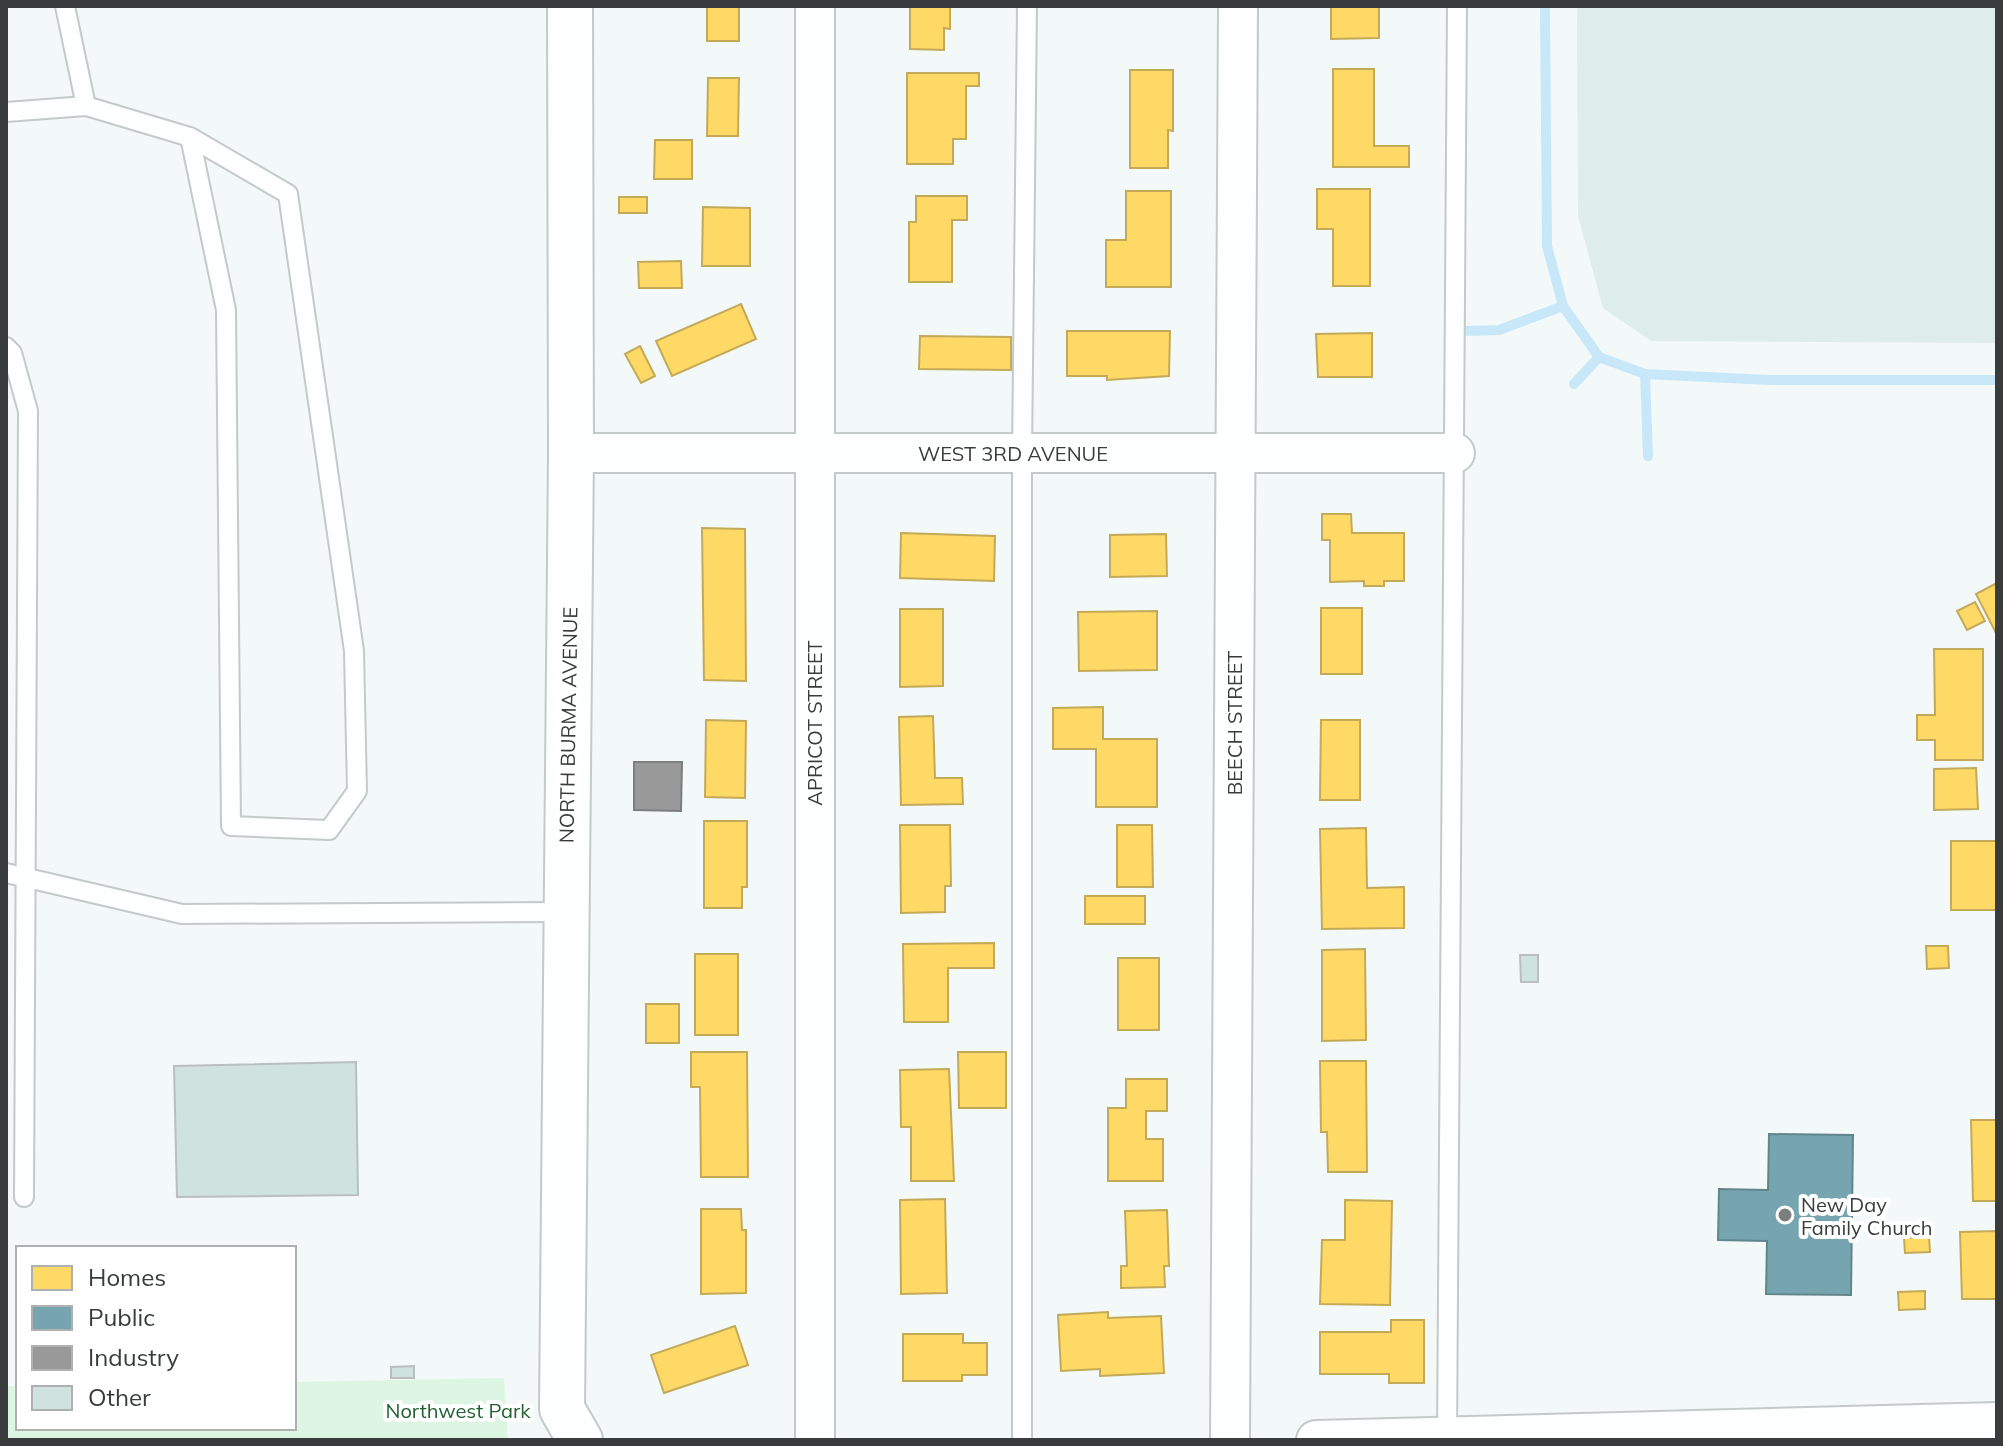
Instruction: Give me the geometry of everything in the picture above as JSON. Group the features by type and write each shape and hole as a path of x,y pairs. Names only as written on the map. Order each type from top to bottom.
{"street":[{"name":"NORTH BURMA AVENUE","path":"570,6 571,453 562,1409 580,1440"},
{"name":"APRICOT STREET","path":"815,6 815,1440"},
{"name":"BEECH STREET","path":"1230,1440 1238,6"},
{"name":"WEST 3RD AVENUE","path":"571,453 1455,453"},
{"path":"1316,1440 1870,1432 1997,1422"}],"lane":[{"path":"65,6 86,106"},
{"path":"1022,1440 1022,453 1027,6"},
{"path":"1447,1437 1457,6"},
{"path":"6,112 86,106 190,137 288,194 354,651 357,791 329,830 231,826 226,310 190,137"},
{"path":"6,347 12,353 28,411 27,880 15,972 24,1197"},
{"path":"6,873 182,914 567,912"}],"shaded area":[{"path":"1577,6 1997,6 1997,343 1651,341 1603,308 1578,216"}],"green space":[{"name":"Northwest Park","path":"504,1378 508,1440 6,1440 6,1386 16,1386 16,1430 296,1430 296,1382"}],"building: Homes":[{"path":"707,6 739,6 739,41 707,41"},
{"path":"910,6 950,6 950,29 944,28 944,50 910,49"},
{"path":"1331,6 1379,6 1379,38 1331,39"},
{"path":"1333,69 1374,69 1374,146 1409,146 1409,167 1333,167"},
{"path":"1130,70 1173,70 1173,131 1168,130 1168,168 1130,168"},
{"path":"907,73 979,73 979,86 966,86 966,139 953,139 953,164 907,164"},
{"path":"708,78 739,78 738,136 707,136"},
{"path":"655,140 692,140 692,179 654,179"},
{"path":"1317,189 1370,189 1370,286 1333,286 1333,229 1317,229"},
{"path":"1126,191 1171,191 1171,287 1106,287 1106,240 1126,240"},
{"path":"916,196 967,196 967,220 952,220 952,282 909,282 909,222 916,222"},
{"path":"619,197 647,197 647,213 619,213"},
{"path":"703,207 750,208 750,266 702,266"},
{"path":"681,261 682,288 639,288 638,262"},
{"path":"741,304 756,339 672,376 656,341"},
{"path":"1067,331 1170,331 1169,376 1107,380 1107,376 1067,376"},
{"path":"1372,333 1372,377 1318,377 1316,334"},
{"path":"920,336 1011,337 1011,370 919,369"},
{"path":"640,346 655,376 641,383 625,354"},
{"path":"1322,514 1351,514 1352,533 1404,533 1404,581 1384,581 1384,586 1364,586 1364,581 1330,582 1330,540 1322,540"},
{"path":"702,528 745,529 746,681 704,680"},
{"path":"901,533 995,536 994,581 900,578"},
{"path":"1166,534 1167,576 1110,577 1110,535"},
{"path":"1997,583 1997,635 1976,594"},
{"path":"1975,602 1985,621 1967,630 1957,611"},
{"path":"1321,608 1362,608 1362,674 1321,674"},
{"path":"900,609 943,609 943,686 900,687"},
{"path":"1157,611 1157,670 1079,671 1078,612"},
{"path":"1934,649 1983,649 1983,760 1935,760 1935,740 1917,740 1917,715 1935,715"},
{"path":"1103,707 1103,739 1157,739 1157,807 1096,807 1096,749 1053,749 1053,708"},
{"path":"933,716 935,778 962,778 963,804 901,805 899,717"},
{"path":"706,720 746,721 745,798 705,797"},
{"path":"1321,720 1360,720 1360,800 1320,800"},
{"path":"1976,768 1978,809 1934,810 1934,769"},
{"path":"704,821 747,821 747,887 742,887 742,908 704,908"},
{"path":"900,825 950,825 951,886 945,886 945,912 901,913"},
{"path":"1117,825 1152,825 1153,887 1117,887"},
{"path":"1366,828 1367,888 1404,887 1404,928 1322,929 1320,829"},
{"path":"1951,841 1997,841 1997,910 1951,910"},
{"path":"1085,896 1145,896 1145,924 1085,924"},
{"path":"994,943 994,968 948,968 948,1022 904,1022 903,944"},
{"path":"1926,946 1948,946 1949,968 1927,969"},
{"path":"1365,949 1366,1040 1322,1041 1322,950"},
{"path":"695,954 738,954 738,1035 695,1035"},
{"path":"1118,958 1159,958 1159,1030 1118,1030"},
{"path":"646,1004 679,1004 679,1043 646,1043"},
{"path":"691,1052 747,1052 748,1177 701,1177 700,1087 691,1087"},
{"path":"958,1052 1006,1052 1006,1108 959,1108"},
{"path":"1320,1061 1366,1061 1367,1172 1328,1172 1327,1132 1321,1132"},
{"path":"949,1069 954,1181 911,1181 911,1127 901,1127 900,1070"},
{"path":"1126,1079 1167,1079 1167,1111 1146,1111 1146,1139 1163,1139 1163,1181 1108,1181 1108,1108 1126,1108"},
{"path":"1971,1120 1997,1120 1997,1201 1973,1201"},
{"path":"945,1199 947,1293 901,1294 900,1200"},
{"path":"1345,1200 1392,1201 1390,1305 1320,1304 1322,1240 1345,1240"},
{"path":"701,1209 741,1209 742,1230 746,1230 746,1293 701,1294"},
{"path":"1167,1210 1169,1266 1164,1266 1165,1287 1121,1288 1121,1266 1127,1266 1125,1211"},
{"path":"1997,1231 1997,1299 1962,1299 1960,1232"},
{"path":"1929,1236 1930,1252 1905,1253 1904,1238"},
{"path":"1925,1291 1925,1309 1899,1310 1898,1292"},
{"path":"1108,1312 1108,1318 1161,1316 1164,1373 1100,1376 1100,1369 1061,1371 1058,1315"},
{"path":"1391,1320 1424,1320 1424,1383 1389,1383 1389,1374 1320,1374 1320,1332 1391,1332"},
{"path":"735,1326 748,1365 664,1393 651,1355"},
{"path":"903,1334 963,1334 963,1343 987,1343 987,1375 962,1375 962,1381 903,1381"}],"building: Public":[{"name":"New Day Family Church","path":"1769,1134 1853,1135 1851,1295 1766,1294 1767,1241 1718,1240 1719,1189 1768,1190"}],"building: Industry":[{"path":"634,762 682,762 681,811 634,810"}],"building: Other":[{"path":"1520,955 1538,955 1538,982 1521,982"},
{"path":"356,1062 358,1195 177,1197 174,1066"},
{"path":"414,1366 414,1378 391,1378 391,1367"}],"waterway":[{"path":"1545,6 1547,246 1563,306 1599,357 1645,374 1769,380 1997,380"},
{"path":"1464,331 1499,330 1563,306"},
{"path":"1574,384 1599,357"},
{"path":"1645,374 1648,456"}],"place":[{"name":"New Day Family Church","path":"1785,1215"}]}
